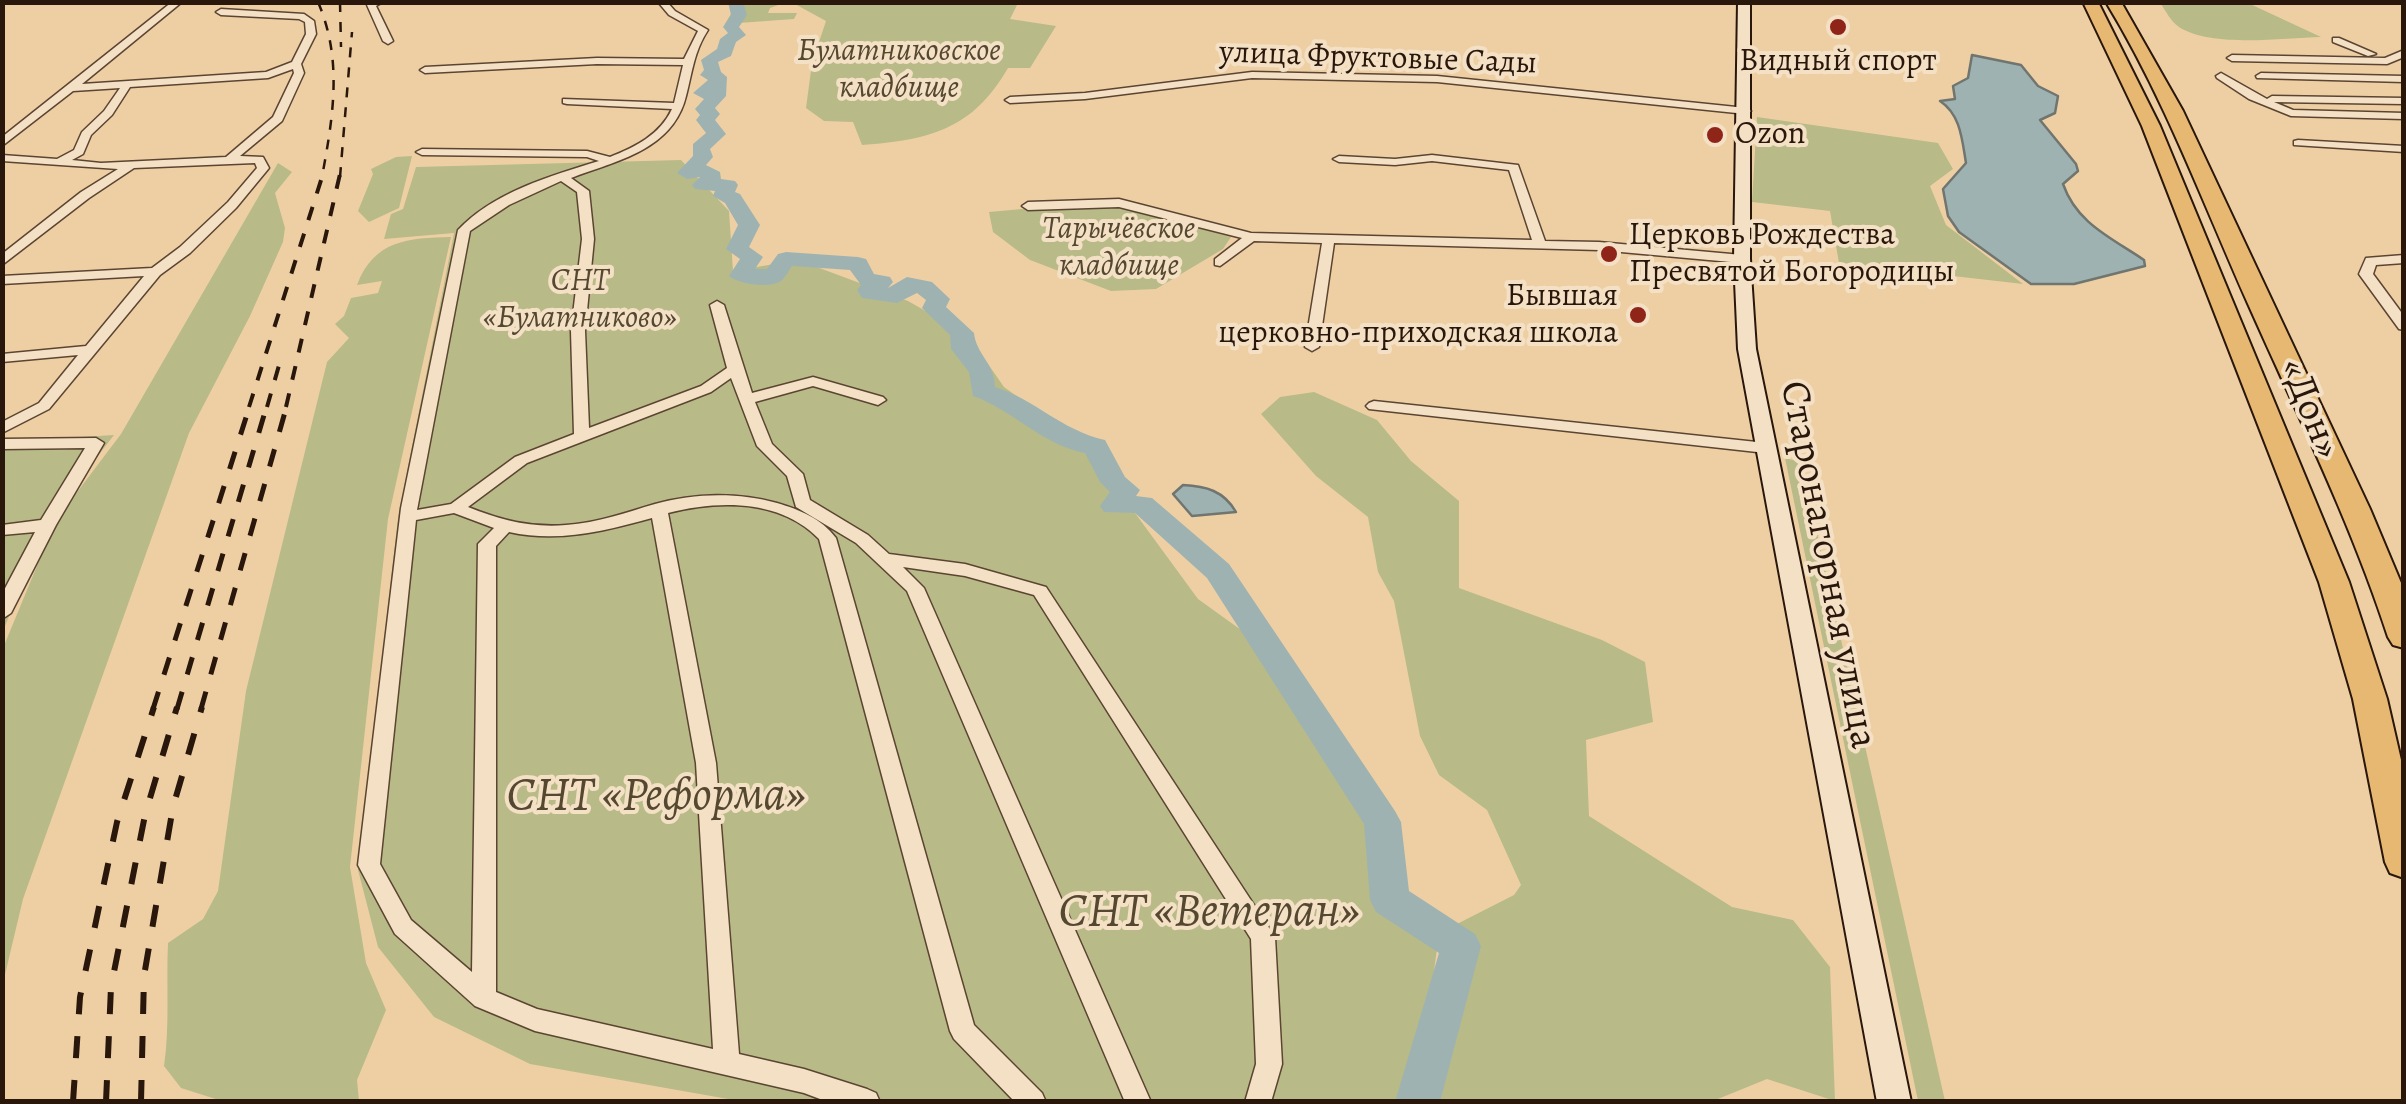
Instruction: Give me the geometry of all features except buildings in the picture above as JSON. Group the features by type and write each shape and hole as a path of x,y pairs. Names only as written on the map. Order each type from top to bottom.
{"highway":[{"name":"«Дон»","path":"2090,2 2151,126 2334,582 2370,699 2404,862"},
{"name":"«Дон»","path":"2113,2 2138,41 2182,132 2329,454 2404,637"}],"main road":[{"name":"Старонагорная улица","path":"1744,2 1742,259 1748,349 1894,1102"}],"street":[{"path":"2,143 178,2"},
{"path":"379,2 370,5 388,41"},
{"path":"662,2 672,14 703,30 688,51 678,106 662,132 610,160 485,211 464,230 410,516 369,864 403,927 484,998 535,1020 804,1081 867,1102"},
{"path":"71,88 268,75 296,64 312,34 309,20 276,12 221,12"},
{"path":"2336,40 2404,67"},
{"path":"2232,58 2388,61 2404,53"},
{"path":"425,70 597,61 686,62"},
{"path":"230,159 278,119 299,74 296,64"},
{"name":"улица Фруктовые Сады","path":"1010,100 1085,96 1252,75 1437,79 1746,111"},
{"path":"2221,76 2254,97 2291,113 2404,116"},
{"path":"2261,76 2404,79"},
{"path":"58,163 79,152 86,134 108,113 128,84"},
{"path":"2272,99 2404,101"},
{"path":"567,101 678,106"},
{"path":"2298,143 2404,148"},
{"path":"422,152 587,154 610,160"},
{"path":"2,158 130,166 258,159 264,168 186,250 155,272 44,406 2,428"},
{"path":"1338,159 1395,162 1432,158 1514,167 1540,245"},
{"path":"2,261 85,195 130,166"},
{"path":"562,178 583,190 588,239 578,331 582,436"},
{"path":"1028,206 1119,203 1251,237 1328,242 1600,246 1742,259"},
{"path":"1220,262 1251,237"},
{"path":"1312,347 1328,242"},
{"path":"2404,259 2371,261 2366,274 2404,326"},
{"path":"2,280 155,272"},
{"path":"717,304 734,369 765,446 796,474 802,503 888,560 916,588 1138,1102"},
{"path":"2,358 89,350"},
{"path":"410,516 456,508 522,460 706,389 734,369"},
{"path":"748,399 813,380 878,400"},
{"path":"1374,406 1766,448"},
{"path":"2,444 96,443 2,612"},
{"path":"456,508 503,529 590,528 716,496 754,499 818,526 827,538 963,1031 1034,1102"},
{"path":"659,508 706,763 727,1063"},
{"path":"2,530 47,525"},
{"path":"484,998 488,544 503,529"},
{"path":"888,560 928,562 1008,579 1040,591 1263,938 1269,1064 1258,1102"}],"green space":[{"path":"729,3 784,3 770,8 768,13 797,13 794,19 725,24 732,12"},
{"name":"Булатниковское кладбище","path":"793,3 1018,3 1010,19 1056,26 1030,68 1008,68 980,105 964,118 929,135 862,145 853,122 824,121 806,108 812,63 826,21"},
{"path":"2160,3 2248,3 2321,37 2209,38 2179,27"},
{"path":"1757,117 1938,143 1953,169 1930,186 1946,225 2023,284 1839,263 1830,211 1752,202"},
{"path":"412,156 399,208 369,222 358,211 373,174 371,169 396,157"},
{"path":"681,160 729,211 733,271 798,260 908,301 968,335 1004,387 1086,446 1198,599 1294,668 1437,949 1416,1101 745,1102 530,1064 434,1017 378,947 358,870 398,518 454,233 384,239 391,214 403,209 416,167"},
{"path":"278,163 292,172 275,193 285,228 283,242 250,316 189,433 23,899 3,983 3,648 56,520 121,434"},
{"name":"Тарычёвское кладбище","path":"1119,205 1231,237 1223,249 1156,289 1111,291 1030,260 993,232 989,212"},
{"path":"451,237 388,519 350,867 366,963 386,1010 357,1080 359,1101 222,1101 181,1088 164,1066 168,943 203,919 218,891 246,691 327,362 349,338 335,324 344,316 351,298 378,293 382,281 357,285 364,270 383,250 407,241"},
{"path":"1314,392 1377,420 1411,461 1459,501 1459,588 1602,640 1645,662 1653,722 1586,740 1589,816 1732,907 1793,920 1830,967 1835,1101 1767,1079 1713,1101 1426,1101 1453,926 1514,895 1521,885 1487,810 1439,775 1420,736 1394,601 1378,572 1368,517 1316,476 1261,414 1280,397"},
{"path":"114,435 48,521 3,631 3,442"},
{"path":"1785,458 1801,462 1945,1101 1918,1101"}],"shaded area":[{"path":"1972,55 2021,65 2038,86 2058,96 2055,113 2040,120 2076,164 2078,171 2063,184 2069,198 2086,220 2144,260 2145,266 2074,284 2031,284 1959,232 1948,216 1943,189 1966,163 1956,121 1940,101 1955,99 1953,86 1968,78"},
{"path":"1183,485 1214,491 1236,512 1192,516 1173,494"}],"waterway":[{"path":"735,2 739,15 731,27 738,35 728,39 725,52 709,60 713,71 709,75 718,77 717,83 709,85 717,89 702,93 717,96 704,109 711,114 705,120 717,134 700,148 703,157 687,173 702,170 713,176 702,185 728,185 723,196 733,198 749,225 737,249 752,257 740,276 773,276 786,259 858,264 866,279 882,282 868,290 870,293 897,296 907,284 924,287 938,299 934,308 962,333 963,349 981,372 982,391 998,396 1066,438 1095,446 1114,482 1126,490 1114,506 1142,504 1218,571 1382,822 1390,900 1461,946 1417,1102"}],"railway":[{"path":"318,2 333,67 332,111 322,177"},
{"path":"340,2 341,47"},
{"path":"340,177 352,32"},
{"path":"249,407 323,174"},
{"path":"286,407 340,174"},
{"path":"267,407 282,355"},
{"path":"153,709 250,405"},
{"path":"177,709 267,405"},
{"path":"201,709 287,405"},
{"path":"73,1102 80,997 117,822 154,707"},
{"path":"106,1102 111,987 145,815 177,707"},
{"path":"141,1102 144,976 173,807 202,707"}],"place":[{"name":"Видный спорт","path":"1838,27"},
{"name":"Ozon","path":"1715,135"},
{"name":"Церковь Рождества Пресвятой Богородицы","path":"1609,254"},
{"name":"Бывшая церковно-приходская школа","path":"1638,315"}],"park label":[{"name":"СНТ «Булатниково»","path":"580,300"},
{"name":"СНТ «Реформа»","path":"656,797"},
{"name":"СНТ «Ветеран»","path":"1209,913"}]}
